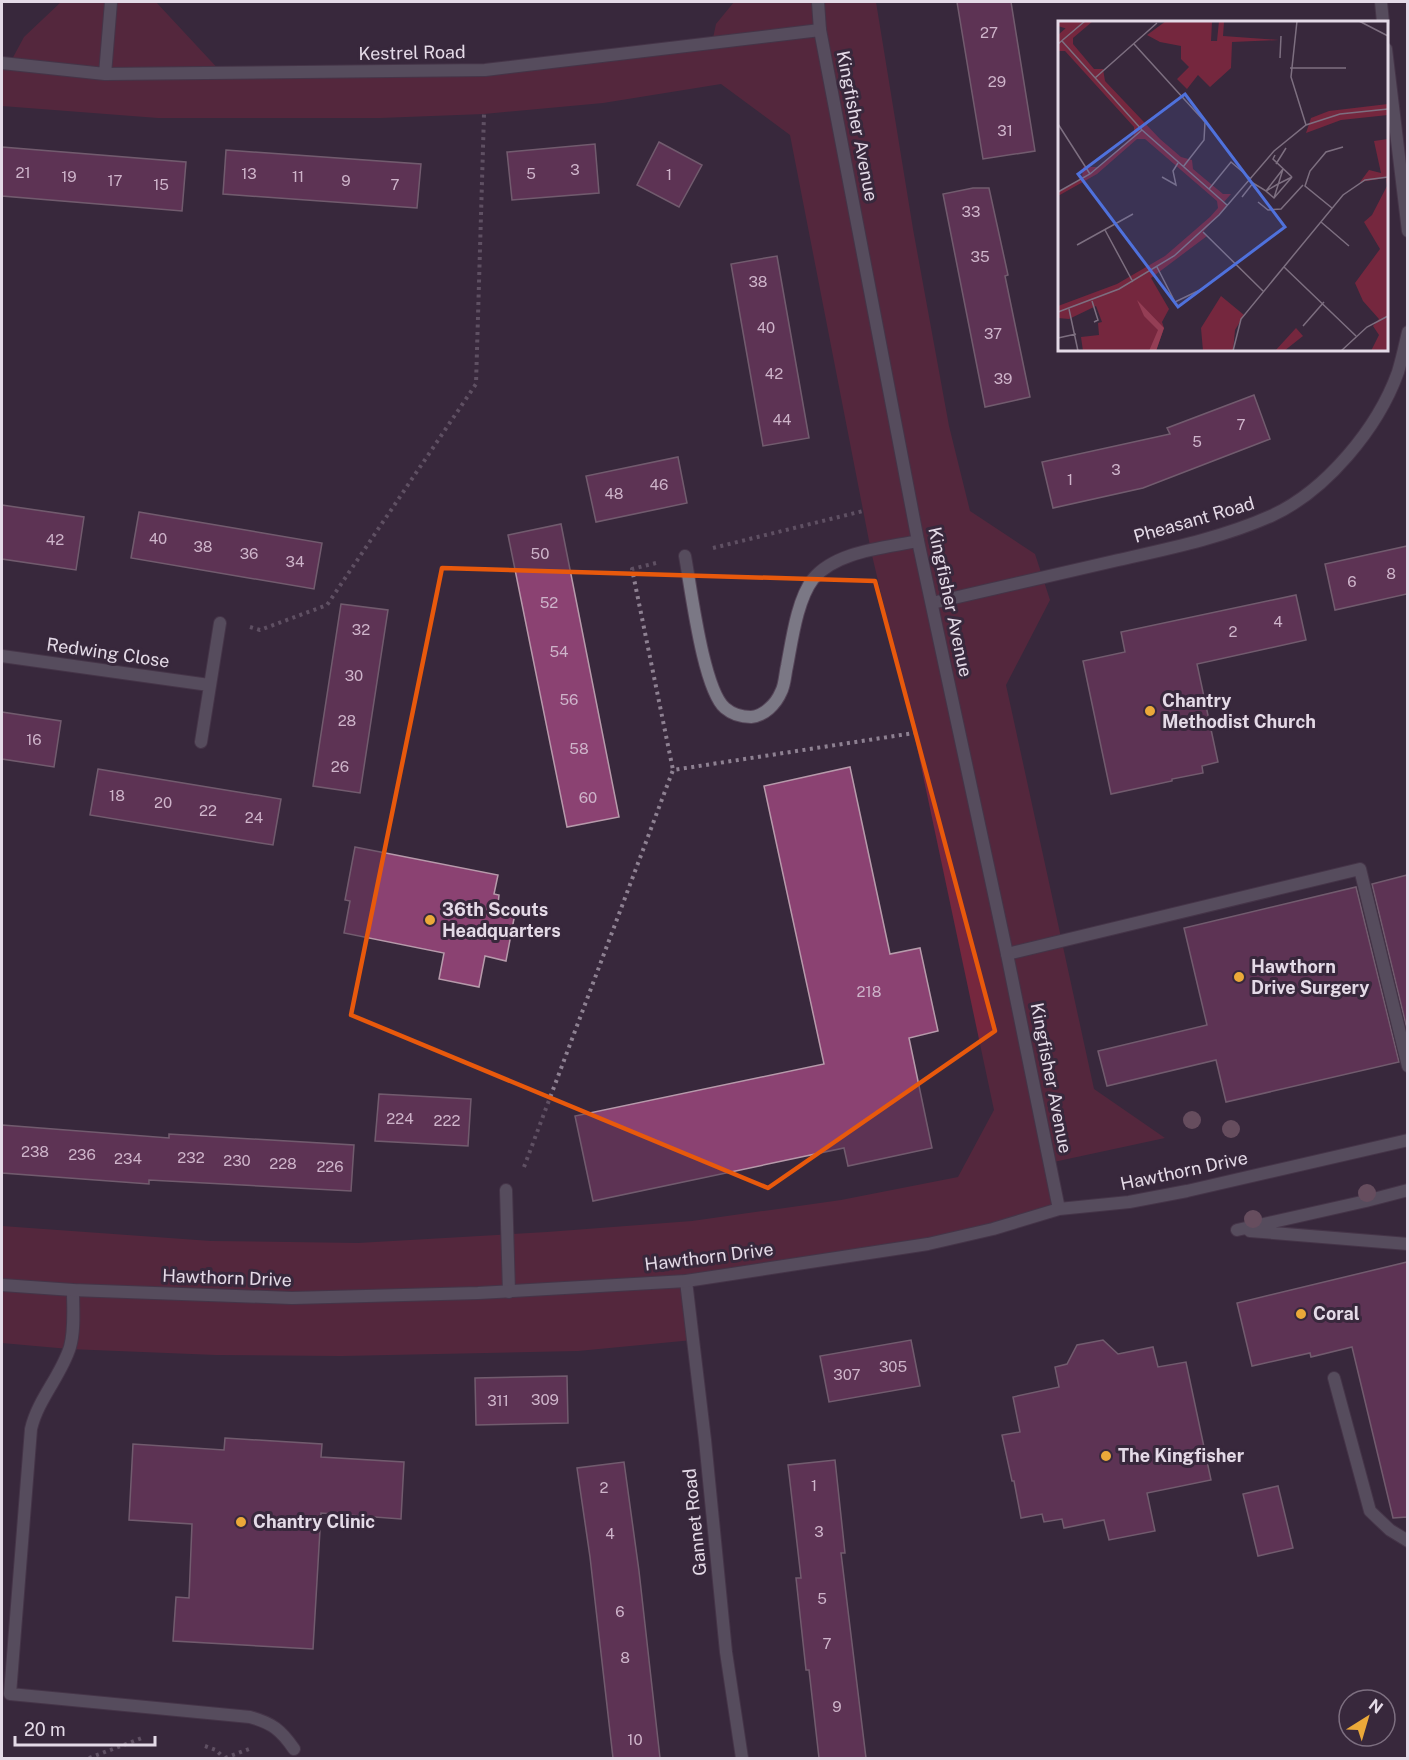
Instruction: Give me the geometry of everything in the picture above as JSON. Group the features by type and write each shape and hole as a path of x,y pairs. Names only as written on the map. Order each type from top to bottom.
{"street":[{"path":"105,74 111,2"},
{"name":"Kingfisher Avenue","path":"818,2 820,30 918,541 1059,1209"},
{"path":"1381,2 1383,21"},
{"name":"Kestrel Road","path":"2,63 105,74 485,70 820,30"},
{"path":"1388,66 1407,231"},
{"name":"Pheasant Road","path":"932,603 1172,548 1244,527 1274,515 1323,480 1363,436 1387,396 1398,372 1407,332"},
{"path":"685,556 710,684 724,707 734,714 754,717 769,709 782,690 800,608 813,579 835,560 918,541"},
{"path":"201,742 220,623"},
{"name":"Redwing Close","path":"2,656 209,685"},
{"path":"1007,954 1360,869 1407,1066"},
{"name":"Hawthorn Drive","path":"2,1285 73,1290 292,1298 509,1292 686,1281 928,1244 993,1230 1059,1209 1129,1202 1188,1191 1407,1140"},
{"path":"506,1190 509,1292"},
{"path":"1407,1190 1237,1230 1407,1245"},
{"name":"Gannet Road","path":"686,1281 705,1440 726,1652 742,1758"},
{"path":"73,1290 73,1330 69,1349 36,1414 31,1429 9,1694 250,1717 264,1720 275,1727 294,1749"},
{"path":"1334,1378 1370,1511 1390,1530 1407,1541"}],"path":[{"path":"249,627 260,630 327,605 476,384 484,114"},
{"path":"522,1172 673,770 915,733"},
{"path":"89,1758 148,1736"},
{"path":"197,1743 216,1750 224,1758"}],"highlighted area":[{"path":"442,568 875,581 995,1031 768,1188 351,1015"}],"shaded area":[{"path":"61,2 156,2 222,73 485,70 712,43 716,24 734,2 876,2 913,229 949,426 970,511 1035,554 1050,600 1006,685 1094,1089 1165,1138 1049,1163 1059,1209 993,1229 686,1281 693,1340 578,1351 341,1356 216,1355 69,1349 2,1343 2,1226 211,1241 358,1243 692,1221 841,1200 958,1177 994,1110 914,733 871,551 790,135 721,84 603,103 484,114 380,118 158,118 2,106 2,63 10,63 24,37"}],"building":[{"path":"957,2 1011,2 1035,151 983,159"},
{"path":"659,142 702,165 679,207 637,185"},
{"path":"595,144 599,193 512,200 507,152"},
{"path":"2,147 186,162 182,211 2,196"},
{"path":"226,150 421,164 417,208 223,194"},
{"path":"973,188 989,188 1008,275 1005,276 1030,397 985,407 943,194"},
{"path":"777,256 809,438 763,446 731,264"},
{"path":"1254,395 1270,439 1143,488 1053,508 1042,462 1170,434 1167,428"},
{"path":"678,457 687,503 596,522 586,476"},
{"path":"2,505 84,517 76,570 2,559"},
{"path":"139,512 322,543 314,589 131,558"},
{"path":"561,524 619,817 567,827 508,535"},
{"path":"1407,546 1407,594 1335,610 1325,564"},
{"name":"Chantry Methodist Church","path":"1296,595 1306,640 1197,664 1218,762 1202,766 1203,773 1111,794 1083,661 1125,652 1121,632"},
{"path":"341,604 388,610 360,793 313,786"},
{"path":"2,712 61,721 54,767 2,759"},
{"path":"850,767 890,954 920,948 938,1031 909,1038 932,1148 848,1166 844,1148 593,1201 575,1116 824,1064 764,786"},
{"path":"98,769 281,799 273,845 90,815"},
{"name":"36th Scouts Headquarters","path":"355,847 498,875 494,894 499,895 498,904 516,908 506,961 485,956 479,987 439,979 444,953 344,933 350,901 345,900"},
{"path":"1407,875 1407,1029 1372,884"},
{"path":"1356,887 1399,1062 1226,1102 1216,1060 1107,1086 1098,1051 1207,1025 1184,928"},
{"path":"379,1094 471,1099 468,1146 375,1141"},
{"path":"2,1125 169,1138 169,1134 354,1145 351,1191 149,1180 149,1184 2,1173"},
{"path":"1407,1262 1407,1517 1393,1518 1352,1347 1311,1357 1310,1353 1252,1366 1237,1303"},
{"path":"911,1340 920,1386 829,1402 820,1356"},
{"name":"The Kingfisher","path":"1103,1340 1118,1354 1153,1347 1158,1367 1186,1362 1211,1480 1147,1493 1155,1531 1109,1540 1104,1520 1064,1528 1062,1519 1044,1522 1042,1514 1021,1518 1002,1435 1020,1432 1013,1397 1059,1387 1055,1367 1067,1364 1077,1345"},
{"path":"567,1376 568,1423 476,1425 475,1378"},
{"name":"Chantry Clinic","path":"225,1438 322,1444 321,1457 404,1462 401,1519 321,1513 313,1649 173,1641 176,1597 189,1598 192,1524 129,1520 133,1444 224,1450"},
{"path":"835,1460 845,1553 841,1553 866,1758 819,1758 796,1578 801,1578 788,1465"},
{"path":"624,1462 660,1758 613,1758 590,1557 577,1468"},
{"path":"1278,1486 1293,1548 1258,1556 1243,1494"}],"place":[{"name":"Chantry Methodist Church","path":"1150,711"},
{"name":"36th Scouts Headquarters","path":"430,920"},
{"name":"Hawthorn Drive Surgery","path":"1239,977"},
{"name":"Coral","path":"1301,1314"},
{"name":"The Kingfisher","path":"1106,1456"},
{"name":"Chantry Clinic","path":"241,1522"}]}
